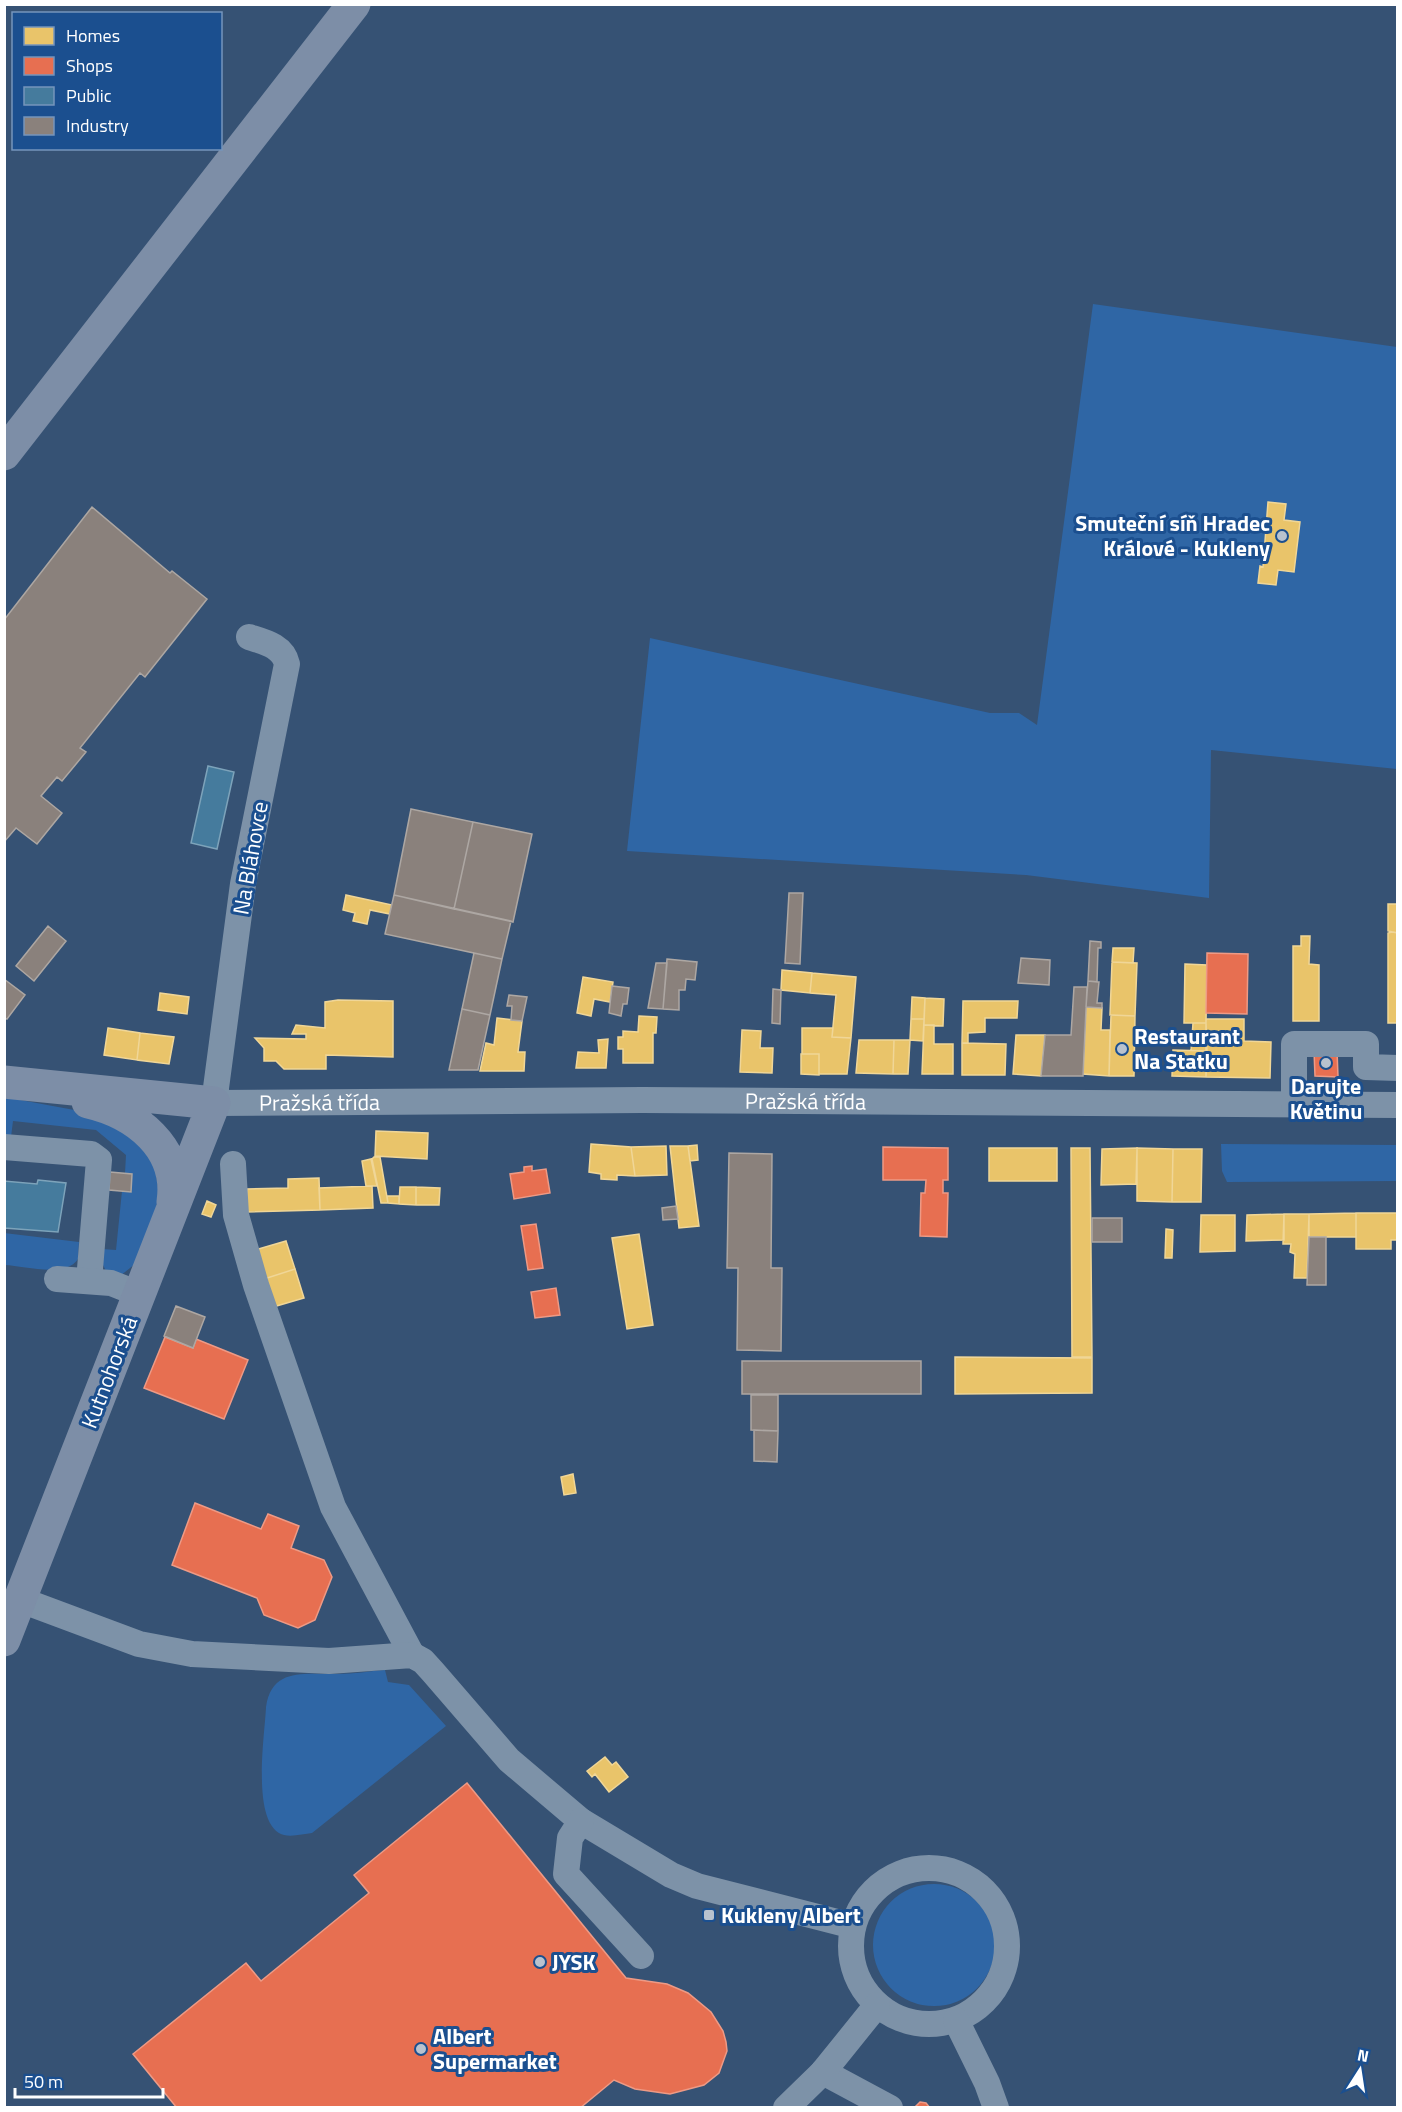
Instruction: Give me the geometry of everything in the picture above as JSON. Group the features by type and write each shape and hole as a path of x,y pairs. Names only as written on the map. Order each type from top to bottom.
{"main road":[{"path":"4,454 354,4"},
{"path":"10,1083 214,1103"},
{"path":"10,1083 116,1110 143,1127 161,1146 172,1170 174,1195 169,1218"},
{"name":"Kutnohorská","path":"4,1640 214,1103"}],"street":[{"name":"Na Bláhovce","path":"214,1103 243,884 287,664 285,656 275,646 249,637"},
{"path":"1294,1104 1294,1044 1366,1044 1366,1067 1398,1068"},
{"name":"Pražská třída","path":"214,1103 642,1100 1398,1105"},
{"path":"4,1146 91,1154 99,1160 89,1281"},
{"path":"233,1164 236,1215 256,1285 329,1496 412,1655"},
{"path":"57,1280 111,1283 140,1294"},
{"path":"21,1600 139,1644 192,1654 329,1661 412,1655 423,1661 509,1760 581,1821 671,1875 697,1886 853,1926"},
{"path":"581,1821 570,1838 566,1874 641,1956"},
{"path":"926,1867 950,1870 973,1881 985,1892 1004,1919 1008,1943 1005,1968 995,1990 978,2008 956,2020 936,2024 915,2023 895,2017 877,2005 863,1988 854,1969 851,1947 853,1926 863,1903 880,1884 902,1872 926,1867"},
{"path":"786,2108 823,2072 877,2005"},
{"path":"956,2020 987,2083 996,2108"},
{"path":"823,2072 890,2108"}],"shaded area":[{"path":"1093,304 1397,347 1397,769 1211,750 1209,898 1026,875 627,851 650,638 990,713 1019,713 1037,725"},
{"path":"4,1097 96,1114 153,1153 159,1195 154,1216 135,1264 120,1276 106,1271 101,1261 102,1249 116,1250 122,1191 131,1192 132,1174 125,1173 126,1155 96,1130 13,1121 11,1137 5,1136"},
{"path":"1221,1144 1397,1145 1397,1181 1227,1182 1222,1171"},
{"path":"4,1233 79,1242 78,1259 72,1265 55,1270 5,1265"},
{"path":"385,1670 388,1682 409,1685 446,1726 312,1833 287,1836 273,1828 263,1798 262,1757 266,1707 275,1685 283,1679 303,1674 344,1674"},
{"path":"934,1884 957,1889 968,1894 977,1902 985,1911 990,1922 995,1945 990,1968 985,1979 977,1988 968,1996 957,2001 934,2006 911,2001 900,1996 891,1988 883,1979 878,1968 873,1945 878,1922 883,1911 891,1902 900,1894 911,1889"}],"building: Homes":[{"name":"Smuteční síň Hradec Králové - Kukleny","path":"1268,502 1286,504 1284,520 1300,522 1294,572 1278,570 1276,585 1258,583 1260,566 1263,567"},
{"path":"346,895 392,905 390,914 370,910 367,924 353,921 355,913 343,910"},
{"path":"1388,904 1398,904 1398,933 1388,931"},
{"path":"1388,933 1398,933 1398,1023 1388,1023"},
{"path":"1301,936 1310,936 1309,964 1319,965 1319,1021 1293,1021 1293,946 1301,946"},
{"path":"1113,948 1134,948 1133,963 1112,962"},
{"path":"1112,962 1137,963 1135,1016 1110,1015"},
{"path":"1185,964 1207,965 1206,1023 1184,1023"},
{"path":"782,970 812,973 810,993 781,990"},
{"path":"812,973 856,977 851,1038 832,1037 836,995 810,993"},
{"path":"583,977 613,982 610,1002 594,999 591,1016 577,1013"},
{"path":"160,993 189,997 187,1014 158,1010"},
{"path":"912,997 925,998 924,1019 911,1019"},
{"path":"925,998 944,999 943,1026 924,1025"},
{"path":"338,1000 393,1001 393,1057 326,1055 326,1069 284,1069 276,1061 264,1061 264,1048 255,1038 306,1039 306,1034 292,1034 296,1025 325,1028 325,1002"},
{"path":"963,1001 1018,1001 1017,1018 985,1018 985,1032 968,1033 968,1043 962,1043"},
{"path":"1086,1007 1102,1008 1101,1030 1110,1030 1109,1076 1083,1074"},
{"path":"1111,1015 1135,1016 1134,1076 1109,1076"},
{"path":"639,1016 657,1017 656,1033 653,1033 653,1063 623,1063 623,1049 618,1049 618,1037 623,1037 623,1031 638,1032"},
{"path":"497,1018 522,1021 518,1052 525,1052 524,1071 480,1071 486,1043 494,1045"},
{"path":"911,1019 924,1019 923,1041 910,1040"},
{"path":"1206,1019 1244,1019 1244,1041 1271,1042 1270,1078 1206,1077"},
{"path":"1193,1023 1206,1023 1207,1051 1191,1051"},
{"path":"924,1025 934,1025 934,1044 953,1044 953,1074 922,1074"},
{"path":"108,1028 140,1033 137,1060 104,1055"},
{"path":"802,1028 833,1028 832,1037 851,1038 847,1074 819,1074 819,1054 802,1054"},
{"path":"742,1030 761,1031 760,1048 773,1048 772,1073 740,1072"},
{"path":"140,1033 174,1037 169,1064 137,1060"},
{"path":"1016,1035 1045,1035 1041,1076 1013,1074"},
{"path":"608,1039 606,1068 576,1068 578,1052 599,1053 598,1040"},
{"path":"859,1040 894,1040 893,1074 856,1073"},
{"path":"894,1040 910,1040 908,1074 893,1074"},
{"path":"962,1043 1006,1044 1005,1075 962,1075"},
{"path":"1173,1050 1207,1051 1206,1077 1172,1076"},
{"path":"801,1054 819,1054 819,1075 801,1074"},
{"path":"376,1131 428,1133 427,1159 375,1156"},
{"path":"591,1144 631,1147 635,1176 617,1175 617,1180 601,1179 601,1174 589,1172"},
{"path":"697,1145 698,1160 690,1161 688,1146"},
{"path":"666,1146 667,1175 635,1176 631,1147"},
{"path":"670,1146 688,1146 699,1226 679,1228"},
{"path":"989,1148 1057,1148 1057,1181 989,1181"},
{"path":"1071,1148 1090,1148 1092,1357 1072,1357"},
{"path":"1137,1148 1173,1149 1172,1202 1137,1201"},
{"path":"1137,1148 1136,1184 1101,1185 1102,1149"},
{"path":"1173,1149 1202,1149 1201,1202 1172,1202"},
{"path":"380,1157 388,1203 381,1203 372,1159"},
{"path":"371,1159 377,1186 366,1186 362,1161"},
{"path":"319,1178 320,1210 246,1212 247,1189 288,1188 288,1179"},
{"path":"372,1186 373,1208 320,1210 319,1188"},
{"path":"400,1187 416,1187 416,1205 399,1204"},
{"path":"416,1187 440,1188 439,1205 416,1205"},
{"path":"387,1196 399,1196 399,1204 388,1203"},
{"path":"207,1201 216,1205 211,1217 202,1214"},
{"path":"1356,1213 1398,1213 1398,1240 1391,1240 1391,1249 1356,1249"},
{"path":"1356,1213 1356,1237 1309,1237 1309,1214"},
{"path":"1284,1214 1284,1240 1246,1241 1247,1215"},
{"path":"1284,1214 1309,1214 1307,1278 1294,1278 1295,1254 1290,1252 1291,1244 1283,1244"},
{"path":"1201,1215 1235,1215 1235,1251 1200,1252"},
{"path":"1166,1229 1173,1230 1172,1258 1165,1258"},
{"path":"639,1234 653,1325 627,1329 612,1238"},
{"path":"286,1241 295,1269 264,1279 255,1250"},
{"path":"295,1269 304,1298 273,1307 264,1279"},
{"path":"955,1357 1092,1358 1092,1393 955,1394"},
{"path":"573,1474 576,1493 564,1495 561,1477"},
{"path":"605,1757 612,1765 616,1762 628,1777 609,1792 595,1774 592,1777 587,1771"}],"building: Shops":[{"path":"1207,953 1248,954 1247,1014 1206,1013"},
{"name":"Darujte Květinu","path":"1337,1050 1338,1077 1315,1076 1314,1051"},
{"path":"883,1147 948,1148 948,1180 943,1180 943,1193 948,1193 947,1237 920,1236 921,1193 925,1193 926,1180 883,1180"},
{"path":"532,1166 532,1171 546,1169 550,1193 514,1199 510,1174 524,1172 524,1167"},
{"path":"536,1224 543,1268 528,1270 521,1226"},
{"path":"556,1288 560,1315 535,1318 531,1292"},
{"path":"165,1337 193,1348 196,1339 248,1360 224,1419 144,1388"},
{"path":"195,1503 261,1529 268,1514 299,1526 291,1548 324,1560 332,1577 315,1620 298,1628 264,1615 257,1598 172,1565"},
{"path":"467,1783 626,1978 667,1984 688,1993 711,2012 723,2031 726,2042 727,2051 719,2073 704,2085 670,2094 635,2089 614,2080 580,2108 177,2108 133,2054 246,1963 261,1981 369,1893 354,1875"},
{"path":"920,2102 926,2103 930,2108 914,2108"}],"building: Public":[{"path":"208,766 234,772 217,849 191,843"},
{"path":"38,1180 66,1183 58,1232 4,1228 4,1181 37,1184"}],"building: Industry":[{"path":"92,507 170,573 172,571 207,599 145,677 140,673 80,748 86,752 62,781 57,777 41,796 62,813 37,844 16,828 4,842 4,620"},
{"path":"411,809 473,822 454,909 394,895"},
{"path":"473,822 532,834 513,922 454,909"},
{"path":"789,893 803,893 800,964 785,963"},
{"path":"394,895 511,921 502,959 385,934"},
{"path":"48,926 66,941 34,981 16,966"},
{"path":"1090,941 1101,942 1101,948 1098,948 1097,982 1088,981"},
{"path":"474,953 502,959 490,1015 462,1009"},
{"path":"1021,958 1050,960 1049,985 1018,983"},
{"path":"667,959 697,962 695,980 686,979 685,990 679,990 679,1010 663,1009"},
{"path":"656,963 667,963 663,1009 648,1008"},
{"path":"4,979 25,995 7,1019 4,1018"},
{"path":"1088,981 1099,982 1097,1003 1102,1003 1102,1008 1086,1007"},
{"path":"612,986 629,988 627,1004 623,1004 621,1016 609,1013"},
{"path":"1074,987 1087,987 1083,1076 1041,1076 1045,1035 1071,1035"},
{"path":"773,989 781,990 780,1024 772,1023"},
{"path":"509,995 527,997 522,1021 511,1020 512,1006 507,1006"},
{"path":"462,1009 490,1015 478,1070 449,1070"},
{"path":"729,1153 772,1154 771,1268 782,1268 781,1351 737,1350 738,1268 727,1268"},
{"path":"110,1172 132,1174 131,1192 109,1190"},
{"path":"676,1206 678,1219 663,1220 662,1208"},
{"path":"1092,1218 1122,1218 1122,1242 1092,1242"},
{"path":"1309,1237 1326,1237 1326,1285 1307,1285"},
{"path":"176,1306 205,1317 193,1348 164,1336"},
{"path":"742,1361 921,1361 921,1394 742,1394"},
{"path":"751,1395 778,1395 778,1431 751,1430"},
{"path":"754,1430 778,1431 777,1462 754,1461"}],"place":[{"name":"Smuteční síň Hradec Králové - Kukleny","path":"1282,536"},
{"name":"Restaurant Na Statku","path":"1122,1049"},
{"name":"Darujte Květinu","path":"1326,1063"},
{"name":"Kukleny Albert","path":"709,1915"},
{"name":"JYSK","path":"540,1962"},
{"name":"Albert Supermarket","path":"421,2049"}]}
